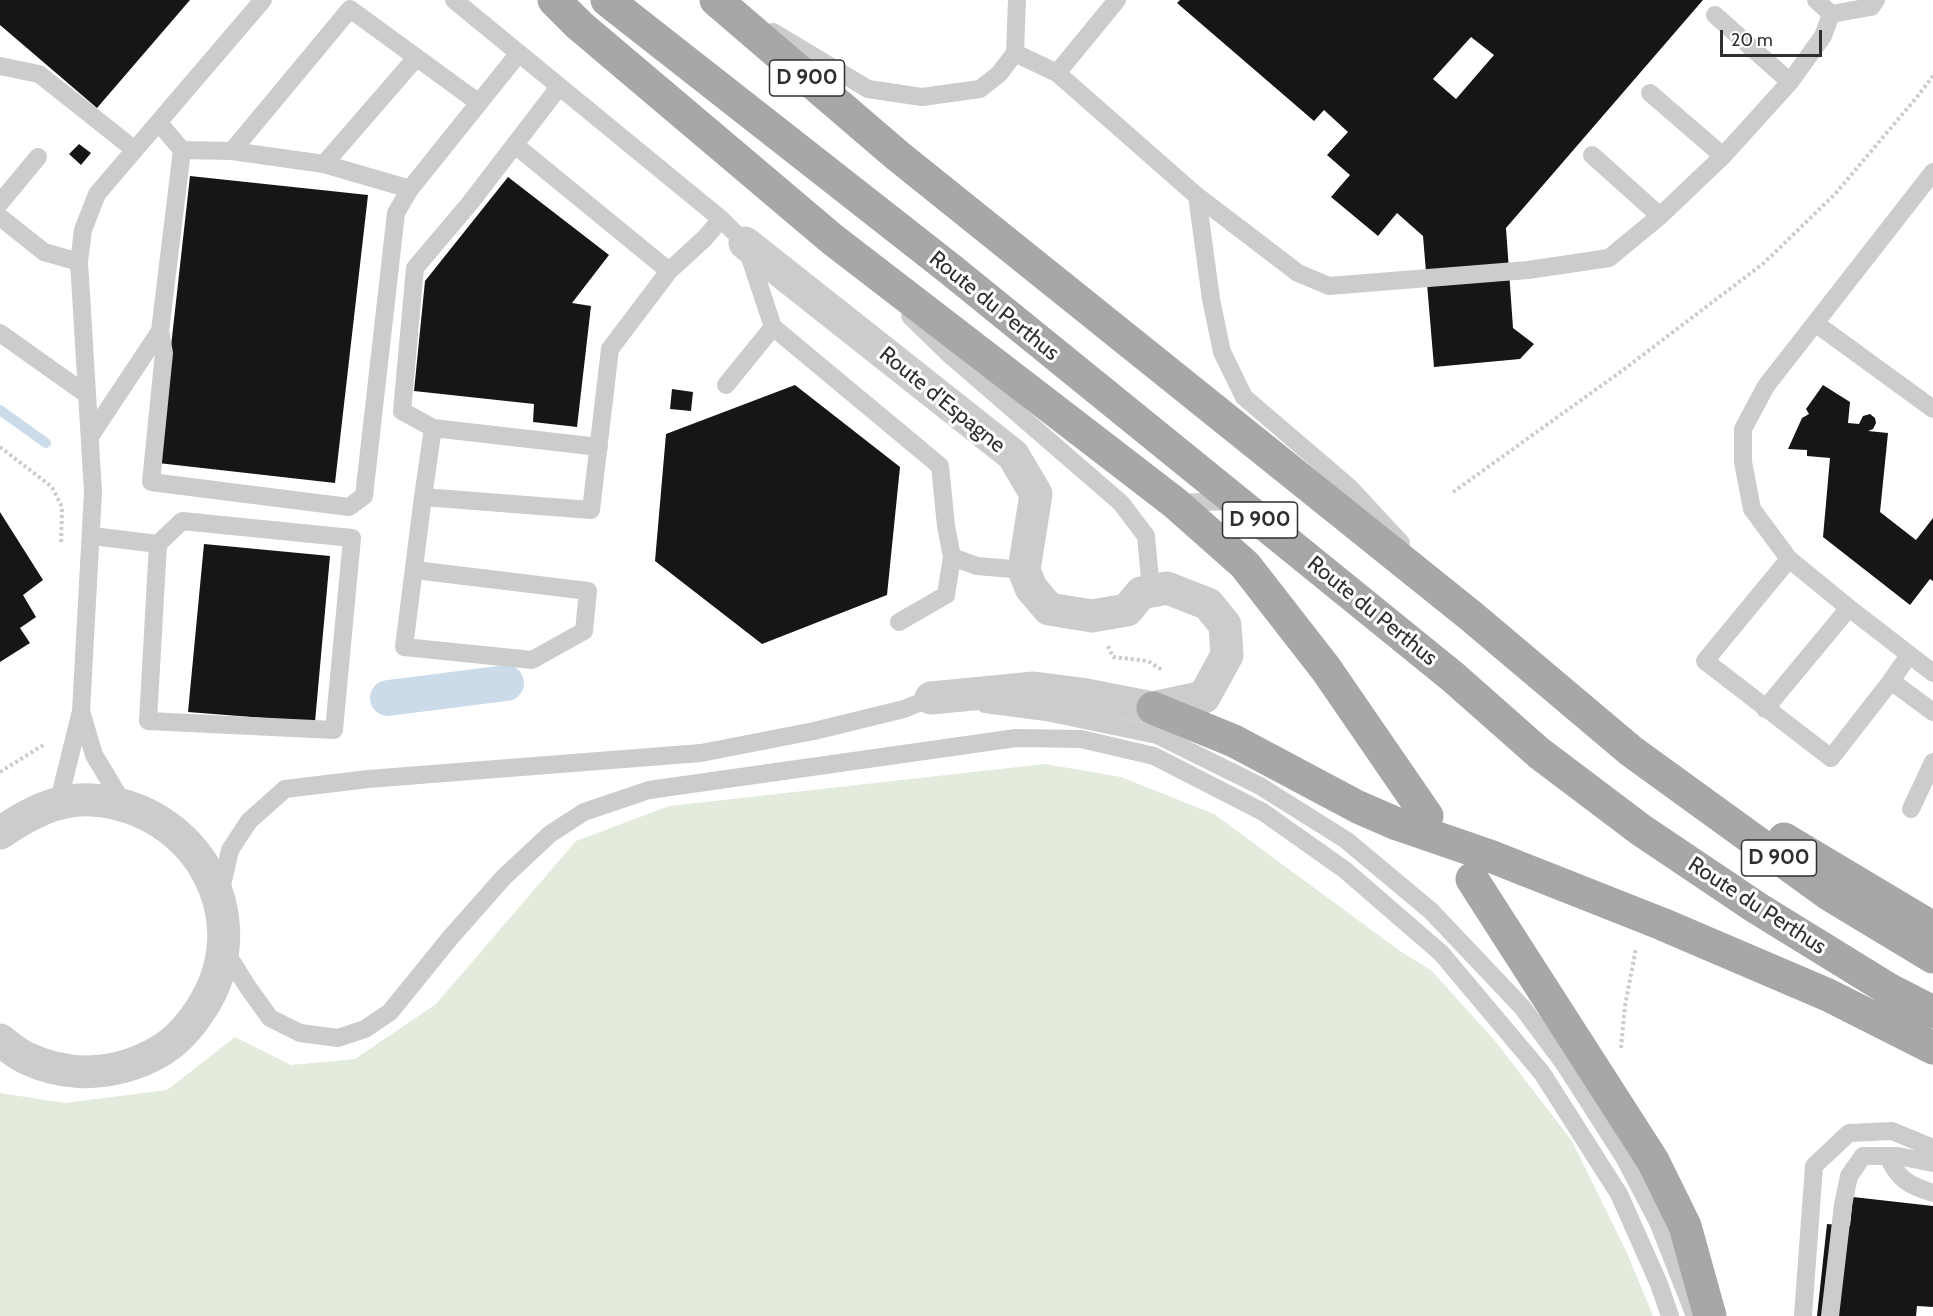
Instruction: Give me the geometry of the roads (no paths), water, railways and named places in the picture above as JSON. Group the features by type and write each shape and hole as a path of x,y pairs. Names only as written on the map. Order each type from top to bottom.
{"main road":[{"path":"554,0 579,24 832,239 1175,503 1245,565 1326,669 1427,816"},
{"name":"Route du Perthus","path":"607,0 950,269 1453,677 1539,753 1641,830 1757,908 1890,990 1933,1012"},
{"name":"D 900","path":"718,0 898,156 1470,616 1631,752 1827,893 1933,957"},
{"path":"1153,708 1234,741 1358,807 1397,824 1490,856 1662,924 1828,995 1933,1048"},
{"path":"1631,752 1844,873 1933,928"},
{"path":"1472,879 1653,1161 1684,1226 1710,1316"}],"street":[{"name":"Route d'Espagne","path":"745,243 1012,456 1036,494 1024,570"},
{"path":"931,698 1034,688 1081,694 1153,708 1204,697 1227,655 1225,625 1208,604 1167,588 1141,593 1127,610 1092,616 1049,609 1031,588 1024,570"},
{"path":"0,833 14,814 57,804 91,800 124,805 166,824 199,857 219,898 224,923 224,949 213,992 188,1029 154,1056 112,1071 68,1072 8,1053"}],"lane":[{"path":"57,804 81,711 92,536 91,435 86,394 79,262 83,230 97,194 263,0"},
{"path":"454,0 721,219 745,243 773,327 940,466 946,526 952,557 946,595 899,622"},
{"path":"718,0 868,89 922,97 980,89 999,74 1015,53 1017,0"},
{"path":"1057,73 1117,0"},
{"path":"1816,0 1832,14"},
{"path":"1832,14 1871,7 1876,0"},
{"path":"232,151 350,9 478,103"},
{"path":"1015,53 1057,73 1197,196 1298,273 1329,286 1528,270 1609,258 1660,216 1723,156 1790,82 1823,36 1832,14"},
{"path":"1715,15 1790,82"},
{"path":"159,123 182,150 160,331 164,353 151,482 349,507 364,495 396,213 410,189 519,53"},
{"path":"324,164 416,58"},
{"path":"0,66 39,74 135,150"},
{"path":"560,87 415,268 402,411 433,428 599,447"},
{"path":"1650,93 1723,156"},
{"path":"515,145 669,271"},
{"path":"182,150 232,151 324,164 410,189"},
{"path":"1592,155 1660,216"},
{"path":"0,203 38,157"},
{"path":"1933,172 1766,386 1743,429 1743,462 1752,509 1789,559 1933,673"},
{"path":"1197,196 1211,299 1222,352 1244,397 1348,486 1470,616"},
{"path":"0,217 44,252 79,262"},
{"path":"423,497 591,510 610,349 669,271 705,238 721,219"},
{"path":"832,239 950,355 1121,504 1146,536 1150,579 1141,593"},
{"path":"1815,322 1933,410"},
{"path":"726,385 773,327"},
{"path":"91,435 160,331"},
{"path":"0,333 86,394"},
{"path":"416,570 588,591 584,631 532,660 404,647 433,428"},
{"path":"1175,503 1235,501"},
{"path":"182,521 352,538 334,730 148,721 158,544 182,521"},
{"path":"92,536 158,544"},
{"path":"952,557 977,566 1024,570"},
{"path":"1789,559 1705,661 1831,758 1909,655"},
{"path":"1765,709 1849,608"},
{"path":"1891,681 1933,712"},
{"path":"219,898 230,850 249,821 285,789 368,779 701,753 814,731 904,709 931,698 1046,711 1157,735 1260,786 1346,840 1431,911 1522,1007 1557,1053 1630,1169 1658,1222 1695,1316"},
{"path":"81,711 94,755 124,805"},
{"path":"224,949 270,1018 300,1032 338,1038 365,1029 390,1012 450,938 504,877 550,834 584,812 650,790 1016,738 1081,740 1154,756 1263,812 1345,870 1441,953 1549,1083 1619,1194 1659,1284 1670,1316"},
{"path":"1911,809 1933,762"},
{"path":"1803,1316 1814,1166 1849,1133 1892,1131 1933,1148"},
{"path":"1830,1316 1843,1205 1849,1176 1863,1156 1898,1156 1933,1163"},
{"path":"1888,1156 1893,1169 1912,1187 1933,1193"}],"waterway":[{"path":"0,410 46,443"},
{"path":"388,698 506,683"}]}
